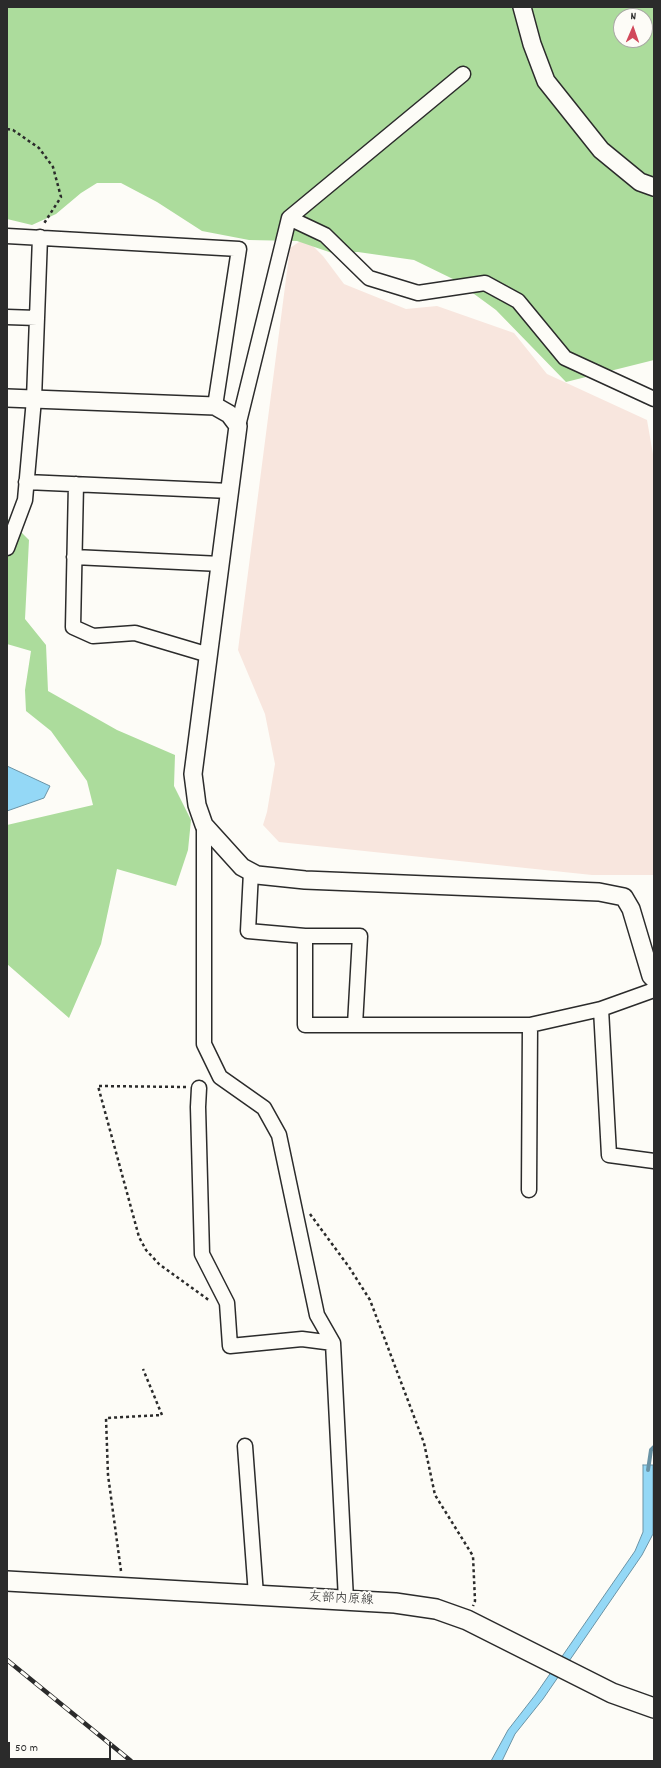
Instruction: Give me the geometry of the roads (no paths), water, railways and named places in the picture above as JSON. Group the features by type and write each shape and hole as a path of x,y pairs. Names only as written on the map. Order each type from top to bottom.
{"main road":[{"name":"友部内原線","path":"7,1581 346,1600 421,1606 441,1610 467,1620 612,1693 654,1708"}],"street":[{"path":"522,7 532,44 546,81 601,150 640,182 654,187"},
{"path":"346,1600 333,1344 317,1316 279,1136 264,1108 220,1077 204,1044 204,825 197,805 193,774 238,426 289,218 463,74"},
{"path":"289,218 325,235 369,278 418,293 485,284 518,301 565,358 654,399"},
{"path":"7,236 239,249 215,406"},
{"path":"7,548 25,500 34,400 40,238"},
{"path":"7,317 37,318"},
{"path":"7,398 215,406 229,414 238,426"},
{"path":"26,482 230,491"},
{"path":"76,484 73,627 93,636 135,633 209,655"},
{"path":"74,557 221,564"},
{"path":"204,825 242,867 258,875 305,880 599,892 624,897 631,909 651,976 654,979"},
{"path":"251,872 248,931 305,936 360,936 356,1025"},
{"path":"305,936 305,1025 530,1025 601,1009 654,990"},
{"path":"601,1009 608,1155 654,1161"},
{"path":"529,1190 530,1025"},
{"path":"199,1088 198,1108 202,1254 227,1303 230,1346 302,1339 333,1344"},
{"path":"245,1446 256,1595"}],"water":[{"path":"7,766 50,786 44,798 7,811"},
{"path":"643,1465 653,1465 653,1534 642,1555 543,1699 515,1734 502,1761 491,1761 508,1730 536,1694 635,1551 643,1532"}],"waterway":[{"path":"648,1470 651,1450 654,1447"}],"railway":[{"path":"7,1660 131,1761"}]}
